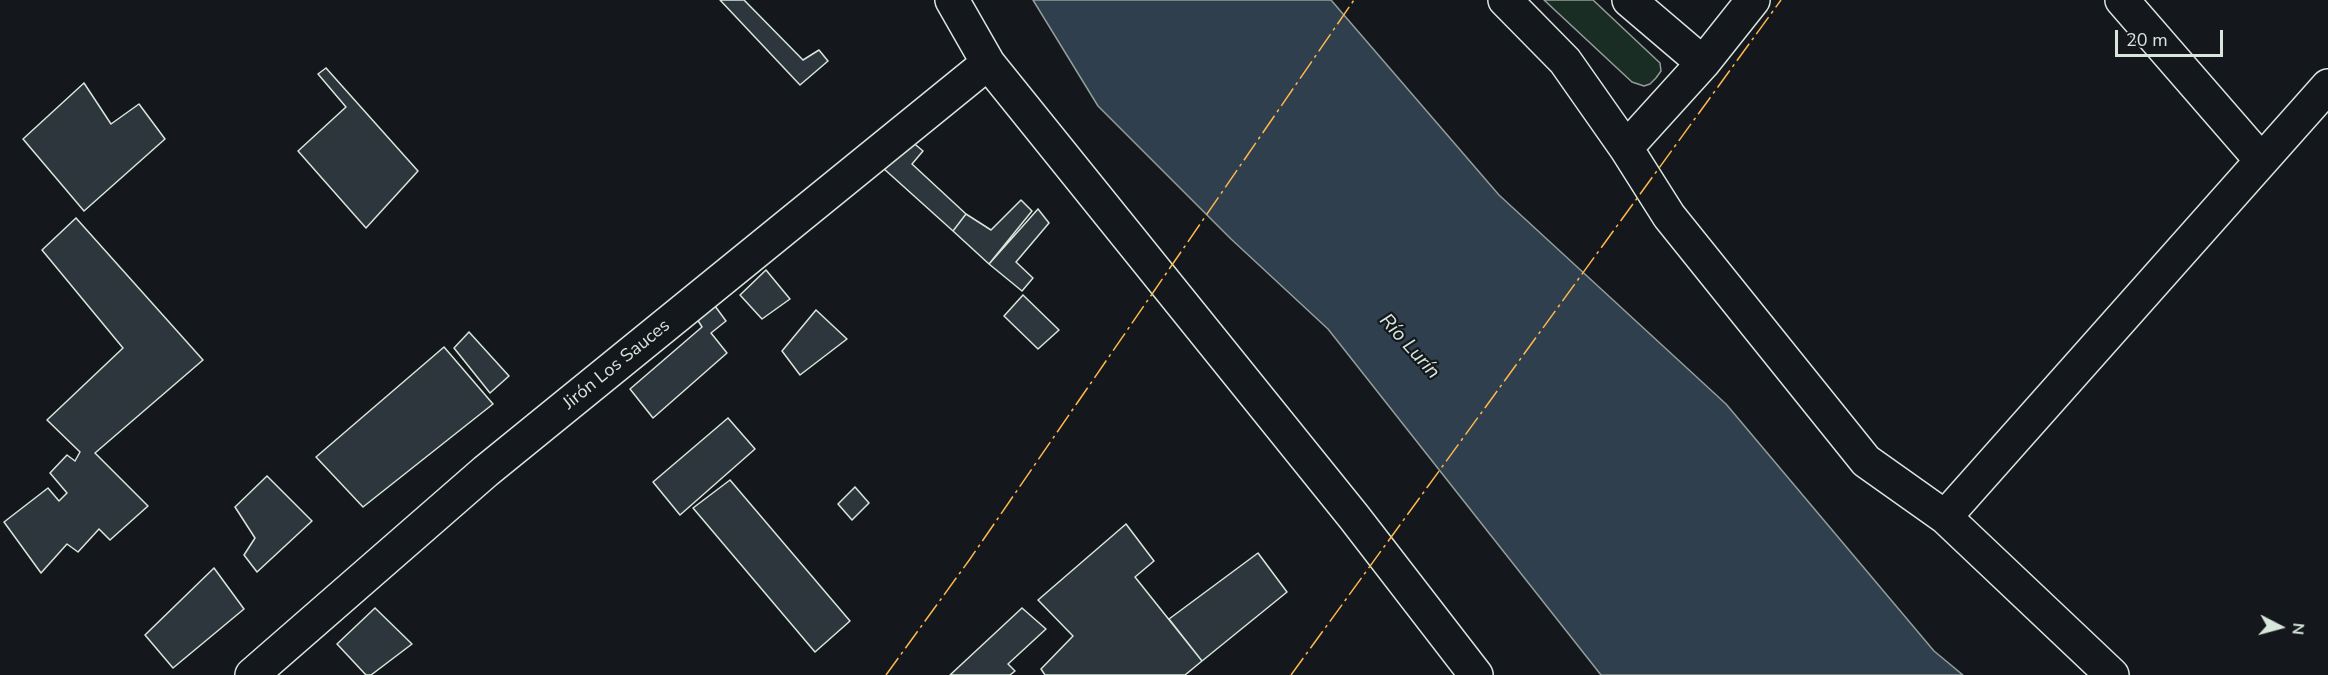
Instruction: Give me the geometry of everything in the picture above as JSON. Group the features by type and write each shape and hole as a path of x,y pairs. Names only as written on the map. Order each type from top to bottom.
{"street":[{"path":"952,0 988,63 1354,517 1476,675"},
{"path":"1505,0 1565,61 1670,216 1866,461 1945,517 2112,675"},
{"path":"1629,0 1703,63"},
{"path":"1626,148 1703,63 1753,0"},
{"path":"2122,0 2261,160"},
{"name":"Jirón Los Sauces","path":"252,675 486,471 988,63"},
{"path":"1945,517 2328,86"}],"green space":[{"path":"1544,0 1593,0 1660,63 1661,71 1650,84 1644,86 1632,82"}],"water":[{"name":"Río Lurín","path":"1033,0 1331,0 1499,195 1726,404 1934,651 1963,675 1601,675 1328,329 1231,239 1098,106"}],"building":[{"path":"720,0 744,0 803,60 819,50 828,61 800,85"},
{"path":"326,68 418,171 366,228 298,151 346,107 318,74"},
{"path":"84,83 111,124 139,104 165,139 84,211 23,139"},
{"path":"910,140 923,151 912,164 966,214 953,231 883,168"},
{"path":"1021,200 1032,211 989,264 953,231 966,214 991,230"},
{"path":"1038,209 1049,223 1016,262 1033,278 1022,291 989,264"},
{"path":"76,218 203,360 95,453 148,506 110,540 99,529 78,552 67,544 41,573 4,522 48,488 59,501 67,493 50,473 67,455 75,461 80,452 47,420 123,348 42,250"},
{"path":"766,270 790,299 762,319 740,295"},
{"path":"1023,295 1059,330 1038,349 1004,316"},
{"path":"715,306 726,321 711,333 727,353 653,418 630,389 702,327 697,319"},
{"path":"816,310 847,339 800,375 782,351"},
{"path":"469,332 509,376 490,393 454,348"},
{"path":"444,347 493,404 363,507 316,457"},
{"path":"728,418 755,449 680,515 653,482"},
{"path":"267,476 312,521 257,572 244,555 255,538 235,507"},
{"path":"730,480 850,621 815,652 693,508"},
{"path":"855,487 869,503 852,520 838,504"},
{"path":"1126,524 1154,561 1135,577 1202,661 1185,675 1045,675 1041,669 1073,636 1038,600"},
{"path":"1258,553 1287,592 1202,661 1169,619"},
{"path":"214,568 244,609 173,668 145,635"},
{"path":"375,608 412,644 371,675 366,675 337,644"},
{"path":"1022,608 1046,629 1008,664 1015,671 1010,675 950,675"}],"power":[{"path":"886,675 970,559 1354,0"},
{"path":"1291,675 1781,0"}]}
